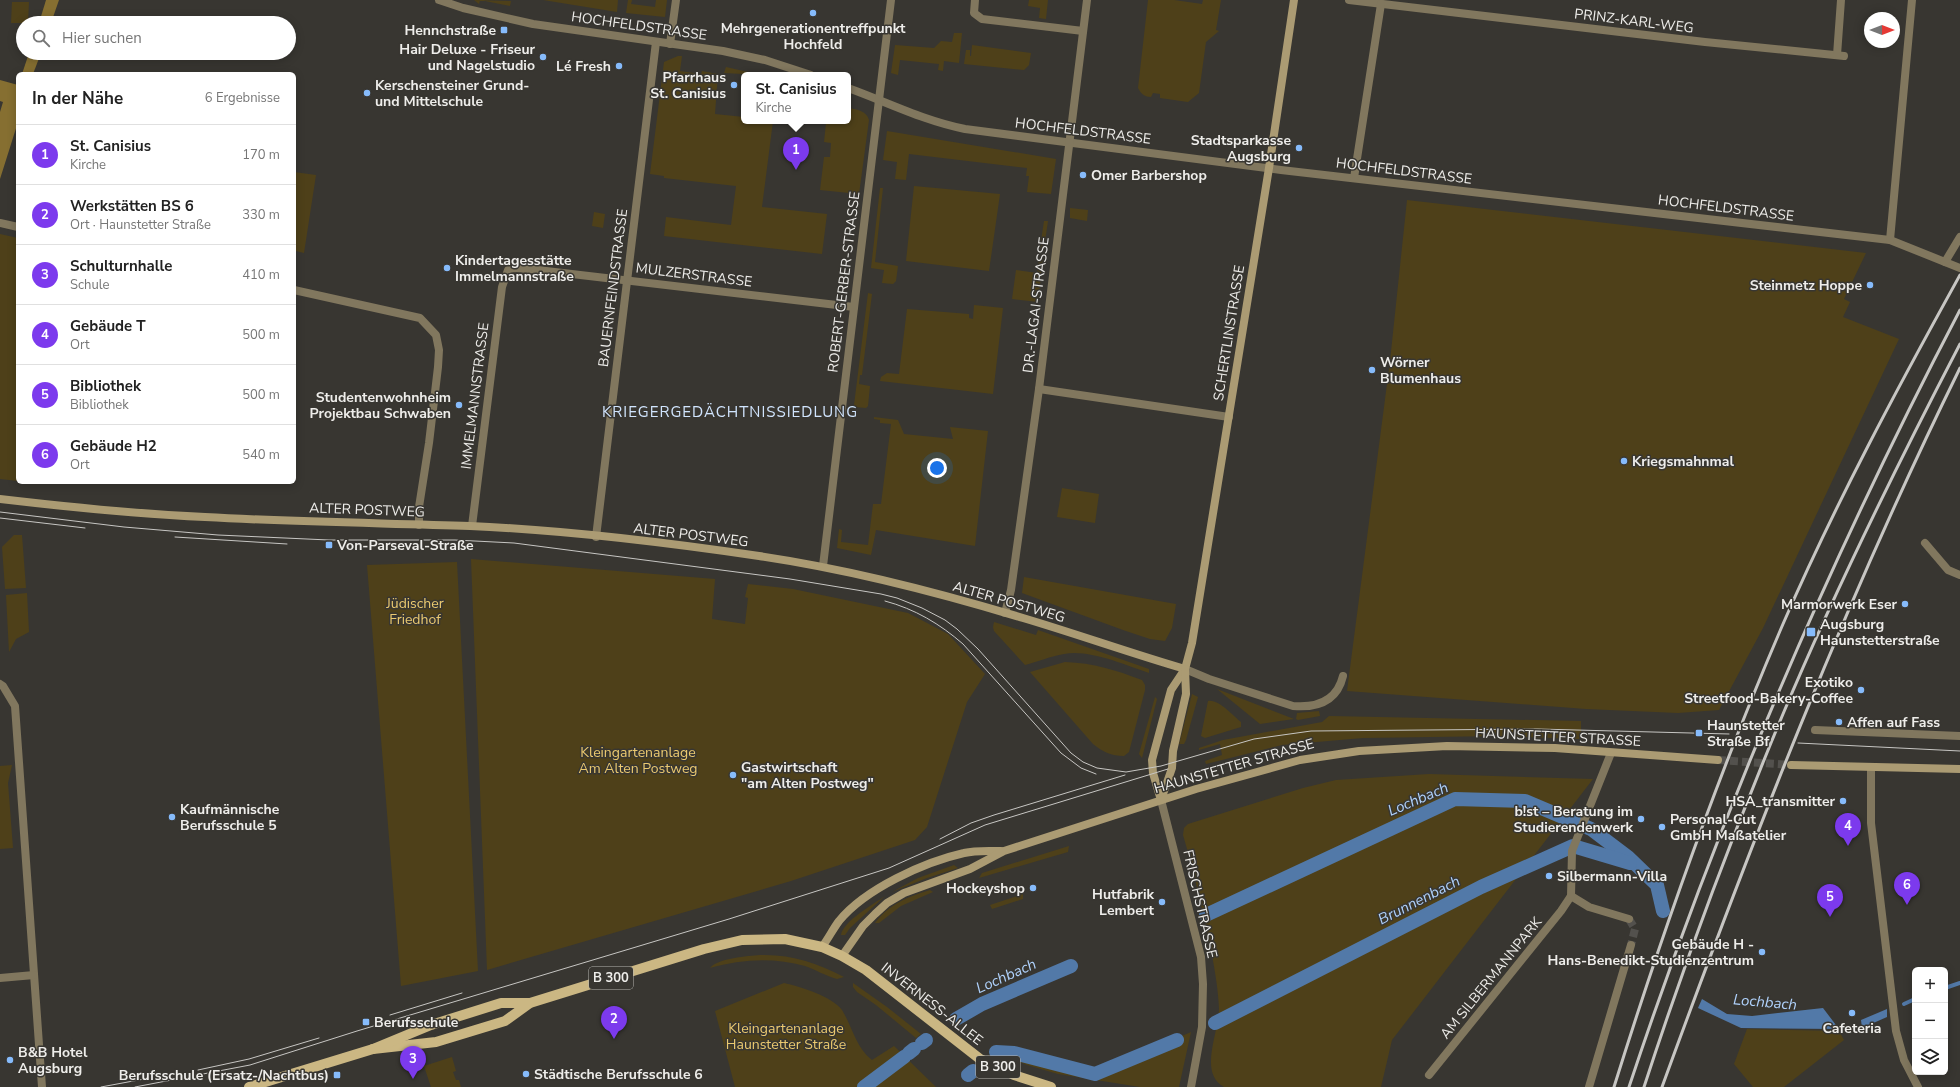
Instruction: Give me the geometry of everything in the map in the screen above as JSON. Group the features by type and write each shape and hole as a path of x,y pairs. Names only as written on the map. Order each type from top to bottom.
{"main road":[{"name":"B 300","path":"373,1049 436,1042 505,1021 530,1004 704,949 742,940 785,939 822,947 842,956"},
{"name":"INVERNESS-ALLEE","path":"842,956 866,970 980,1059 1014,1075 1051,1087"},
{"name":"B 300","path":"250,1087 373,1049 431,1025 501,1003 530,1004"}],"street":[{"name":"HOCHFELDSTRASSE","path":"439,0 463,4 533,24 723,51 765,60 802,72"},
{"path":"670,44 676,0"},
{"name":"ROBERT-GERBER-STRASSE","path":"823,566 891,0"},
{"path":"975,0 974,13 982,19 1083,31"},
{"name":"DR.-LAGAI-STRASSE","path":"1005,613 1011,590 1039,389 1087,0"},
{"name":"SCHERTLINSTRASSE","path":"1161,800 1172,768 1173,751 1186,694 1185,669 1192,643 1269,168 1294,0"},
{"name":"PRINZ-KARL-WEG","path":"1349,0 1705,42 1841,56 1841,0"},
{"path":"1890,240 1912,0"},
{"path":"1354,178 1382,4"},
{"name":"BAUERNFEINDSTRASSE","path":"596,537 656,42"},
{"name":"HOCHFELDSTRASSE","path":"851,89 939,124 965,129 1269,168 1890,240 1960,268"},
{"path":"0,223 16,227"},
{"path":"1947,263 1960,237"},
{"name":"MULZERSTRASSE","path":"508,270 518,268 854,307"},
{"name":"IMMELMANNSTRASSE","path":"472,526 502,286 508,270"},
{"path":"296,290 420,318 436,335 439,350 438,367 429,443 419,507 419,525"},
{"path":"1039,389 1228,417"},
{"name":"ALTER POSTWEG","path":"0,499 124,512 202,517 472,526 596,537 756,556 823,566 1005,613 1185,669 1209,679 1293,706 1308,707 1321,702 1336,693 1343,676"},
{"path":"1925,543 1948,570 1960,576"},
{"name":"SCHERTLINSTRASSE","path":"1161,800 1153,773 1152,760 1171,690 1185,669"},
{"path":"0,684 4,686 15,706 42,1087"},
{"path":"1816,730 1960,736"},
{"name":"HAUNSTETTER STRASSE","path":"842,956 863,926 887,903 904,893 970,868 1004,851 1161,800 1300,760 1345,752 1453,746 1555,748 1718,760"},
{"path":"1611,753 1572,852 1571,896 1589,907 1629,919"},
{"path":"1791,765 1960,769"},
{"path":"1871,768 1871,823 1896,1031 1904,1060 1918,1087"},
{"name":"FRISCHSTRASSE","path":"1161,800 1201,957 1203,984 1202,1027 1191,1087"},
{"name":"HAUNSTETTER STRASSE","path":"822,947 839,921 851,910 867,897 901,876 935,862 966,853 1004,851"},
{"name":"AM SILBERMANNPARK","path":"1428,1075 1552,923 1571,896"},
{"path":"1589,1087 1631,945"},
{"path":"0,978 34,975"}],"green space":[{"path":"474,0 480,0 479,4"},
{"path":"481,0 511,1 510,6"},
{"path":"543,0 618,0 617,12"},
{"path":"628,0 632,0 631,4 655,7 656,0 667,0 665,17 626,13"},
{"path":"1029,0 1048,0 1046,19 1039,18 1040,8 1028,6"},
{"path":"1148,0 1174,0 1202,4 1203,0 1221,0 1216,30 1219,31 1206,42 1199,93 1188,102 1160,98 1160,94 1153,93 1151,97 1145,96 1138,88"},
{"path":"12,2 29,2 28,16 16,16 16,23 11,23"},
{"path":"954,33 962,33 959,63 944,61 943,71 938,70 939,64 900,60 898,75 891,73 895,45 934,48 941,41 952,42"},
{"path":"972,45 1031,53 1029,65 1024,70 964,64 966,50 970,50 971,56"},
{"path":"678,56 682,56 680,71 701,74 702,71 718,74 715,114 741,117 741,124 773,124 762,207 827,214 822,254 664,236 666,217 731,225 736,186 664,178 664,176 650,174 664,62"},
{"path":"726,67 748,72 741,72 741,74 724,73"},
{"path":"851,109 866,114 869,120 859,194 820,190 824,157 830,157 831,143 824,142 826,124 851,124"},
{"path":"887,131 1056,159 1051,194 1027,192 1029,176 1026,176 1027,168 909,154 906,180 895,179 897,162 883,160"},
{"path":"296,172 316,175 304,253 296,251"},
{"path":"914,186 1000,194 989,271 906,261"},
{"path":"880,188 883,188 875,262 898,266 896,281 893,284 882,283 884,270 871,268"},
{"path":"1407,200 1866,253 1844,299 1850,302 1843,317 1899,339 1763,628 1719,710 1678,713 1586,709 1347,691 1390,361"},
{"path":"1070,208 1088,210 1087,221 1070,218"},
{"path":"594,212 605,214 603,228 592,226"},
{"path":"1044,221 1048,221 1044,248 1040,248"},
{"path":"0,234 16,238 16,481 0,479"},
{"path":"1039,258 1043,259 1038,302 1012,299 1016,270 1037,273"},
{"path":"868,293 872,294 862,375 860,375 859,384 870,386 868,406 866,408 855,407 854,405"},
{"path":"974,305 1003,308 993,394 880,381 881,377 887,373 899,374 907,309 969,314 969,318 973,319"},
{"path":"874,417 898,420 904,434 953,439 950,427 988,431 975,546 876,530 871,555 837,548 839,529 842,530 841,542 868,545 873,504 881,504 891,424 880,423 880,420 874,419"},
{"path":"1062,488 1099,494 1095,523 1057,517"},
{"path":"14,535 22,535 26,588 5,589 2,547"},
{"name":"Kleingartenanlage Am Alten Postweg","path":"471,559 715,579 712,619 745,624 748,598 745,597 748,584 793,589 908,613 948,634 985,674 967,702 927,827 915,840 791,881 487,970"},
{"name":"Jüdischer Friedhof","path":"457,562 478,971 401,986 367,565"},
{"path":"1024,577 1176,604 1172,628 1165,641 1150,639 1123,630 1022,593"},
{"path":"27,593 29,632 16,639 9,652 6,595"},
{"path":"994,622 1036,635 1038,630 1149,669 1149,673 1096,656 1074,653 1059,655 1025,665 994,631"},
{"path":"1065,662 1104,668 1142,680 1145,685 1145,690 1129,752 1124,756 1107,753 1093,744 1030,672"},
{"path":"1217,689 1294,719 1260,724"},
{"path":"1192,694 1198,697 1186,740 1184,744 1179,744"},
{"path":"1155,697 1157,699 1142,758 1139,754"},
{"path":"1208,701 1212,701 1226,708 1241,722 1241,727 1205,738 1201,736"},
{"path":"1319,711 1320,716 1298,720 1296,719 1297,713"},
{"path":"1329,716 1581,721 1581,735 1579,739 1499,736 1363,738 1282,745 1206,764 1205,761 1222,755 1220,744 1199,750 1199,748 1223,740 1322,722"},
{"path":"12,765 8,783 13,848 0,849 0,766"},
{"path":"1429,774 1593,779 1392,1040 1381,1087 1224,1087 1216,1081 1212,1072 1212,1052 1219,1008 1218,992 1204,917 1183,835 1184,828 1188,824 1303,788 1336,780"},
{"path":"1069,846 1068,852 979,878 982,873"},
{"path":"954,865 958,868 892,892 918,878"},
{"path":"930,890 933,892 901,906 879,923 875,923 893,906 914,895"},
{"path":"1023,894 1023,899 992,909 990,905"},
{"path":"885,896 850,928 845,935 841,935 847,924"},
{"path":"760,955 782,956 804,960 844,977 837,979 805,966 769,960 746,961 710,968 726,960"},
{"name":"Kleingartenanlage Haunstetter Straße","path":"784,983 815,993 838,1005 846,1016 858,1043 872,1060 894,1046 936,1087 735,1087 715,1011"},
{"path":"853,983 921,1034 916,1038 876,1005 857,992 853,987"},
{"path":"1747,1029 1839,1031 1844,1040 1784,1087 1753,1087 1734,1064"},
{"path":"1191,1032 1179,1087 1140,1087 1058,1074 1027,1065 996,1052 1014,1053 1095,1074"},
{"path":"452,1057 456,1071 453,1072 456,1080 459,1080 461,1087 431,1087 424,1066"}],"shaded area":[{"path":"46,0 59,0 53,16 41,16"},
{"path":"27,60 38,60 34,72 23,72"},
{"path":"0,80 16,84 16,128 0,179 0,112 3,102 0,101"}],"water":[{"path":"1702,999 1727,1014 1752,1016 1823,1008 1839,1029 1741,1028 1698,1008"},
{"path":"1887,1009 1887,1017 1862,1028 1861,1020"}],"waterway":[{"name":"Lochbach","path":"1206,915 1455,799 1525,801 1591,829 1628,857 1657,885 1663,911"},
{"name":"Brunnenbach","path":"1215,1023 1481,887 1573,846 1630,863"},
{"name":"Lochbach","path":"956,1019 982,1004 1071,966"},
{"name":"Lochbach","path":"1948,987 1960,983"},
{"name":"Lochbach","path":"1904,1004 1912,1000"},
{"name":"Lochbach","path":"922,1043 926,1040"},
{"name":"Brunnenbach","path":"996,1052 1014,1053 1095,1074 1177,1040"},
{"name":"Lochbach","path":"909,1053 914,1049"},
{"name":"Lochbach","path":"864,1087 904,1057"},
{"name":"Brunnenbach","path":"968,1075 973,1071"}],"tunnel":[{"path":"1718,760 1791,765"},
{"path":"1629,919 1635,929 1631,945"}],"tram line":[{"path":"0,512 124,527 218,535 329,540 455,540 514,543 790,579 881,594 897,598 922,608 945,620 957,629 978,649 1071,753 1083,762 1097,768 1126,772 1161,766 1254,739 1311,731 1538,729 1729,734"},
{"path":"0,518 85,528"},
{"path":"175,537 287,544"},
{"path":"885,601 907,608 927,618 963,644 1061,753 1081,768 1096,774"},
{"path":"1798,743 1960,751"},
{"path":"135,1087 250,1065 357,1031 729,919 889,868 985,825 1168,769"},
{"path":"940,839 971,823 994,815 1125,775"},
{"path":"390,1015 462,993"},
{"path":"198,1070 249,1059 319,1038"},
{"path":"101,1087 144,1079"}],"railway":[{"path":"1614,1087 1692,853 1736,738 1783,624 1803,579 1867,447 1960,275"},
{"path":"1629,1087 1663,987 1700,888 1738,789 1779,692 1821,595 1866,499 1960,310"},
{"path":"1644,1087 1710,899 1783,714 1824,620 1868,527 1960,344"},
{"path":"1662,1087 1730,904 1801,723 1877,544 1960,368"}],"place":[{"name":"Mehrgenerationentreffpunkt Hochfeld","path":"813,13"},
{"name":"Hennchstraße","path":"504,30"},
{"name":"Hair Deluxe - Friseur und Nagelstudio","path":"543,57"},
{"name":"Lé Fresh","path":"619,66"},
{"name":"Pfarrhaus St. Canisius","path":"734,85"},
{"name":"Kerschensteiner Grund- und Mittelschule","path":"367,93"},
{"name":"Stadtsparkasse Augsburg","path":"1299,148"},
{"name":"St. Canisius","path":"796,170"},
{"name":"Omer Barbershop","path":"1083,175"},
{"name":"Kindertagesstätte Immelmannstraße","path":"447,268"},
{"name":"Steinmetz Hoppe","path":"1870,285"},
{"name":"Wörner Blumenhaus","path":"1372,370"},
{"name":"Studentenwohnheim Projektbau Schwaben","path":"459,405"},
{"name":"Kriegsmahnmal","path":"1624,461"},
{"name":"Von-Parseval-Straße","path":"329,545"},
{"name":"Marmorwerk Eser","path":"1905,604"},
{"name":"Augsburg Haunstetterstraße","path":"1811,632"},
{"name":"Exotiko Streetfood-Bakery-Coffee","path":"1861,690"},
{"name":"Affen auf Fass","path":"1839,722"},
{"name":"Haunstetter Straße Bf","path":"1699,733"},
{"name":"Gastwirtschaft \"am Alten Postweg\"","path":"733,775"},
{"name":"HSA_transmitter","path":"1843,801"},
{"name":"Kaufmännische Berufsschule 5","path":"172,817"},
{"name":"b!st – Beratung im Studierendenwerk","path":"1641,819"},
{"name":"Personal-Cut GmbH Maßatelier","path":"1662,827"},
{"name":"Gebäude T","path":"1848,846"},
{"name":"Silbermann-Villa","path":"1549,876"},
{"name":"Hockeyshop","path":"1033,888"},
{"name":"Hutfabrik Lembert","path":"1162,902"},
{"name":"Gebäude H2","path":"1907,905"},
{"name":"Bibliothek","path":"1830,917"},
{"name":"Gebäude H - Hans-Benedikt-Studienzentrum","path":"1762,952"},
{"name":"Cafeteria","path":"1852,1013"},
{"name":"Berufsschule","path":"366,1022"},
{"name":"Werkstätten BS 6","path":"614,1039"},
{"name":"B&B Hotel Augsburg","path":"10,1060"},
{"name":"Städtische Berufsschule 6","path":"526,1074"},
{"name":"Berufsschule (Ersatz-/Nachtbus)","path":"337,1075"},
{"name":"Schulturnhalle","path":"413,1079"}],"district":[{"name":"KRIEGERGEDÄCHTNISSIEDLUNG","path":"730,412"}]}
